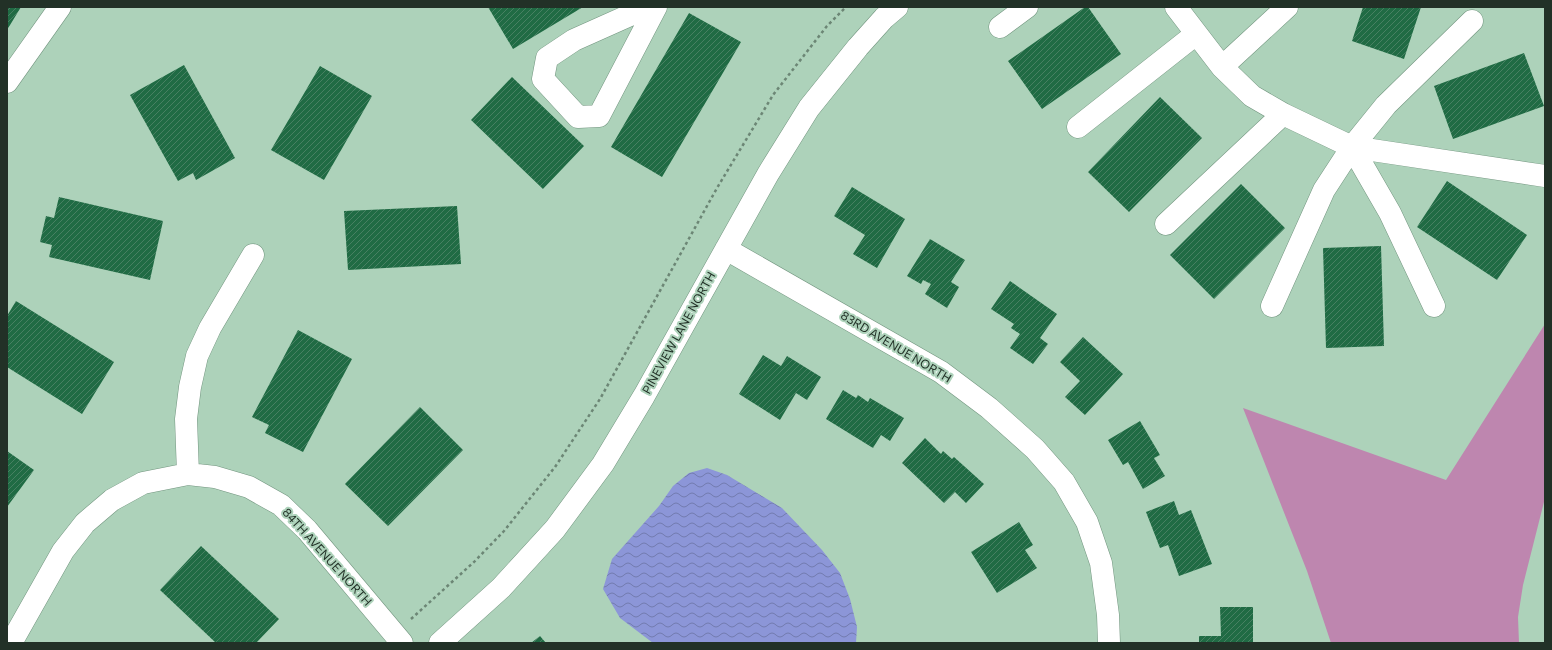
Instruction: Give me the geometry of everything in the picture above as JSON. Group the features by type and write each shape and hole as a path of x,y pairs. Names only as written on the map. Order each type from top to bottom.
{"street":[{"path":"7,82 60,7"},
{"path":"648,7 574,40 547,58 543,79 578,117 599,116 656,7"},
{"path":"1000,27 1027,7"},
{"path":"1176,7 1222,67 1252,96 1283,114 1352,147 1545,176"},
{"path":"1222,67 1286,7"},
{"name":"PINEVIEW LANE NORTH","path":"440,643 501,588 555,529 602,464 644,396 768,174 809,108 858,47 884,11"},
{"path":"1272,306 1324,190 1352,147 1386,105 1472,21"},
{"path":"1078,127 1196,34"},
{"path":"1166,224 1283,114"},
{"path":"1352,147 1390,213 1434,306"},
{"name":"83RD AVENUE NORTH","path":"726,249 942,372 989,408 1035,449 1064,482 1087,522 1101,564 1108,615 1109,643"},
{"path":"188,474 186,418 190,387 197,356 210,328 253,255"},
{"name":"84TH AVENUE NORTH","path":"11,643 63,551 86,523 112,500 143,483 188,474 215,477 249,487 281,505 307,530 398,638"}],"path":[{"path":"398,638 504,531 555,467 600,399 717,188 773,95 827,26 846,7"}],"shaded area":[{"path":"1545,324 1545,498 1523,585 1518,617 1519,643 1331,643 1307,571 1243,408 1446,480"}],"water":[{"path":"707,468 727,475 782,508 822,550 840,573 850,599 857,627 856,643 653,643 620,618 603,589 612,559 659,506 673,486 689,473"}],"building":[{"path":"7,7 21,7 7,30"},
{"path":"488,7 583,7 513,49"},
{"path":"1085,7 1088,7 1121,54 1042,109 1008,61"},
{"path":"1363,7 1421,7 1404,59 1352,41"},
{"path":"689,13 741,42 662,177 611,147"},
{"path":"1524,53 1544,106 1453,139 1434,86"},
{"path":"184,65 235,158 196,180 193,173 178,181 130,95"},
{"path":"320,66 372,96 324,180 271,150"},
{"path":"512,77 584,146 543,189 471,120"},
{"path":"1160,97 1202,138 1129,212 1088,172"},
{"path":"1447,181 1527,235 1497,280 1417,227"},
{"path":"1241,184 1285,228 1214,299 1170,255"},
{"path":"852,187 905,219 877,268 853,254 865,235 834,216"},
{"path":"59,197 163,221 150,280 49,257 52,245 40,242 46,216 54,218"},
{"path":"457,206 461,264 348,270 344,211"},
{"path":"930,239 965,260 951,282 959,287 947,308 925,294 931,284 923,280 921,284 907,276"},
{"path":"1381,246 1384,346 1326,348 1323,248"},
{"path":"1010,281 1057,314 1040,338 1048,344 1033,364 1010,348 1020,334 1011,328 1014,324 991,309"},
{"path":"16,301 114,362 82,414 7,367 7,316"},
{"path":"298,330 352,359 303,452 265,433 269,425 252,417"},
{"path":"1083,337 1123,374 1085,415 1065,397 1080,381 1060,362"},
{"path":"763,355 781,366 787,356 821,377 807,400 796,393 780,420 739,394"},
{"path":"843,390 856,398 858,395 868,402 870,398 904,418 890,441 881,435 873,448 826,419"},
{"path":"420,407 463,450 388,526 345,484"},
{"path":"1140,421 1160,455 1154,458 1165,476 1143,489 1128,462 1123,465 1108,440"},
{"path":"925,438 941,454 943,451 952,459 954,457 984,484 966,503 955,492 944,503 902,463"},
{"path":"7,451 34,470 7,507"},
{"path":"1174,501 1179,515 1191,510 1212,564 1179,576 1168,545 1160,548 1146,512"},
{"path":"1019,522 1033,545 1025,550 1037,568 997,593 971,552"},
{"path":"201,546 279,619 256,643 216,643 160,590"},
{"path":"1220,607 1253,607 1253,643 1199,643 1199,636 1221,636"},
{"path":"540,636 546,643 531,643"}]}
